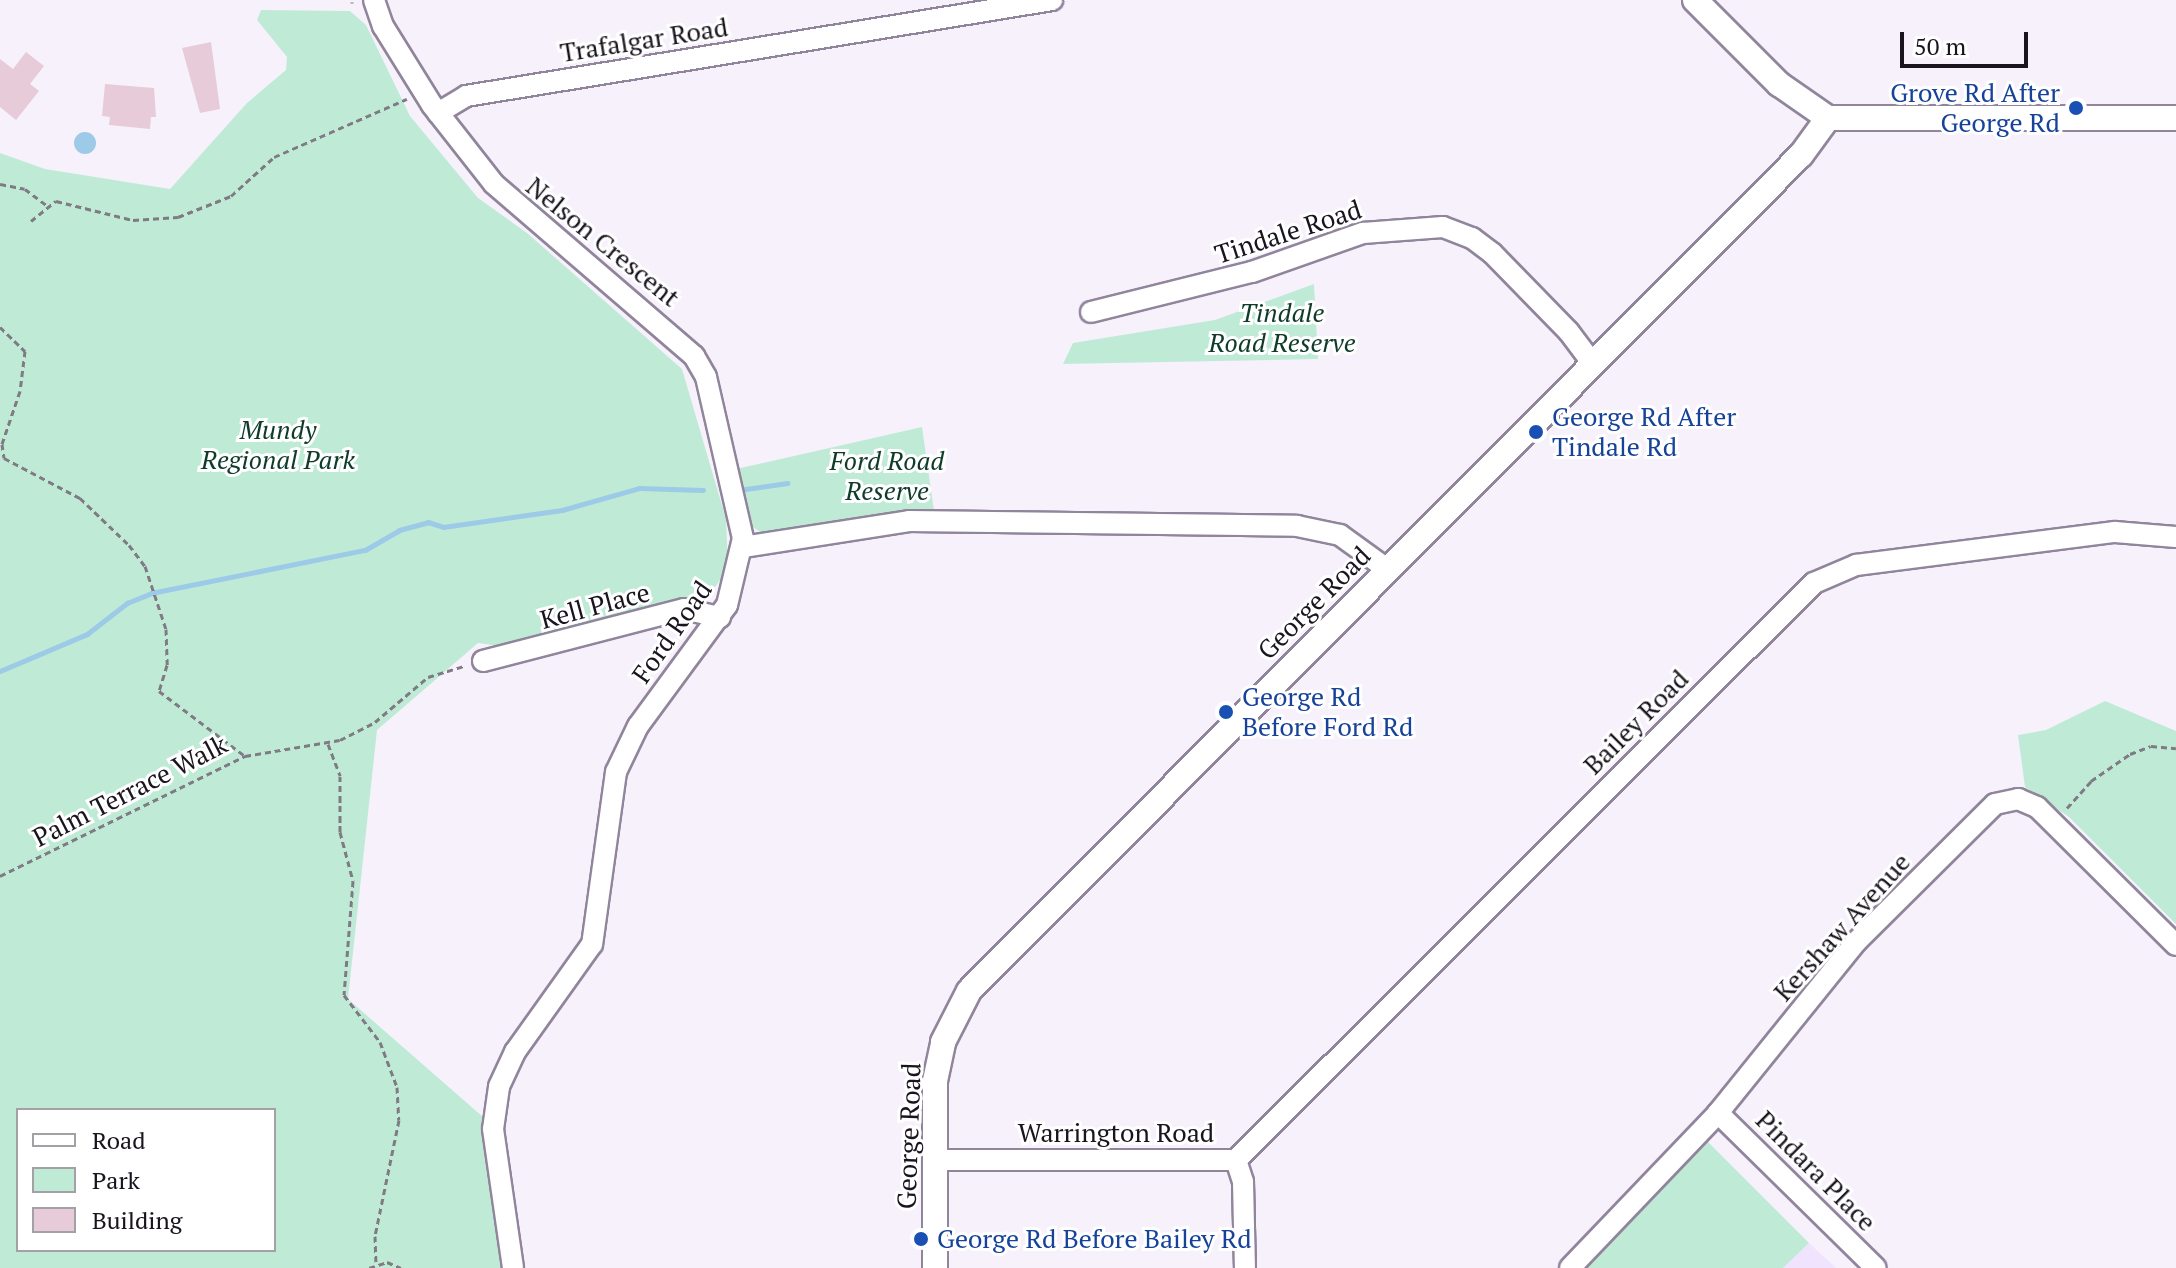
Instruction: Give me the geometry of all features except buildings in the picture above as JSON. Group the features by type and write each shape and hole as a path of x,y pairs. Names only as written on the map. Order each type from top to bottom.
{"street":[{"name":"Nelson Crescent","path":"374,0 383,26 438,113 511,201 675,334 694,356 710,392 743,547"},
{"name":"Trafalgar Road","path":"438,113 474,94 1052,0"},
{"path":"1695,0 1779,84 1828,118 2176,118"},
{"name":"George Road","path":"935,1268 934,1160 938,1061 969,991 1801,155 1828,118"},
{"name":"Tindale Road","path":"1091,312 1252,272 1363,233 1443,227 1462,233 1492,253 1569,332 1592,363"},
{"path":"743,547 909,521 1297,526 1340,535 1387,569"},
{"name":"Bailey Road","path":"1236,1160 1824,576 1856,565 2115,532 2176,537"},
{"name":"Ford Road","path":"513,1268 493,1129 499,1087 515,1052 592,944 609,797 625,750 720,617 734,591 743,547"},
{"name":"Kell Place","path":"483,661 684,609 720,617"},
{"name":"Kershaw Avenue","path":"1570,1268 1718,1113 1856,942 1987,810 2005,799 2037,807 2176,945"},
{"name":"Pindara Place","path":"1718,1113 1876,1268"},
{"name":"Warrington Road","path":"934,1160 1236,1160 1243,1182 1245,1268"}],"path":[{"path":"31,221 46,205 56,201 133,220 178,217 231,196 274,157 414,96"},
{"path":"0,184 25,189 46,205"},
{"name":"Palm Terrace Walk","path":"0,327 25,351 20,391 5,430 4,458 80,498 129,545 145,566 166,629 167,665 159,691 245,756 0,876"},
{"path":"245,756 328,744 375,722 428,677 483,661"},
{"path":"328,744 340,776 340,832 353,881 344,995 380,1042 397,1087 399,1120 375,1236 376,1262"},
{"path":"2063,813 2091,781 2120,759 2151,746 2176,748"},
{"path":"369,1268 376,1262"},
{"path":"376,1262 401,1268"}],"shaded area":[{"path":"1809,1243 1836,1268 1783,1268"}],"green space":[{"name":"Mundy Regional Park","path":"261,10 350,11 366,25 410,116 478,198 527,233 682,369 726,519 728,569 713,590 698,597 514,648 478,643 377,730 348,999 483,1117 504,1268 0,1268 0,153 45,169 170,189 247,103 286,70 287,57 257,20"},
{"name":"Tindale Road Reserve","path":"1314,284 1318,359 1063,364 1073,343 1215,320"},
{"name":"Ford Road Reserve","path":"922,427 934,511 763,534 750,525 736,469"},
{"path":"2105,701 2176,731 2176,924 2069,817 2025,787 2018,735 2046,730"},
{"path":"1707,1141 1809,1243 1783,1268 1579,1268"}],"water":[{"path":"81,132 89,132 96,143 89,154 81,154 74,147 74,139"}],"waterway":[{"path":"738,490 788,483"},
{"path":"156,592 365,550 399,530 428,522 443,527 562,510 639,488 703,490"},
{"path":"0,671 87,634 127,603 154,592"}],"place":[{"name":"Grove Rd After George Rd","path":"2076,108"},
{"name":"George Rd After Tindale Rd","path":"1536,432"},
{"name":"George Rd Before Ford Rd","path":"1226,712"},
{"name":"George Rd Before Bailey Rd","path":"921,1239"}]}
